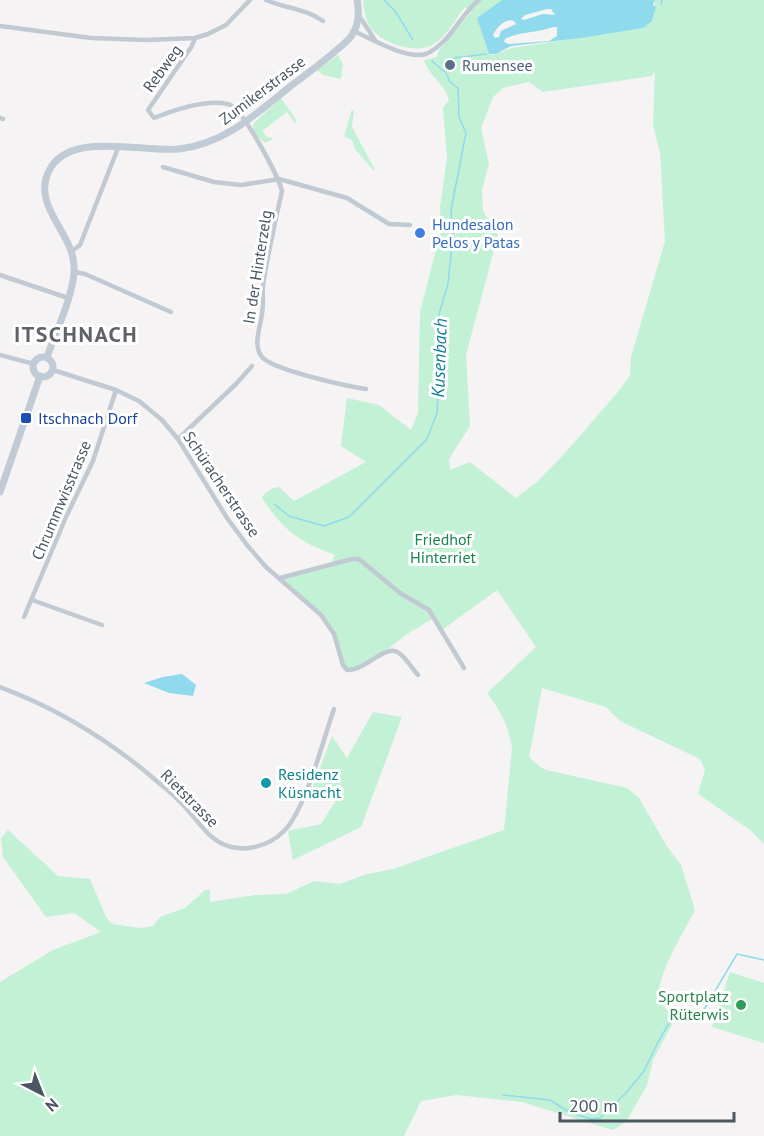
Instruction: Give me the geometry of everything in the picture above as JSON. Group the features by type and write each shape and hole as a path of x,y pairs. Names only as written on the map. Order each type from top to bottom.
{"main road":[{"path":"354,31 358,14 357,0"},
{"name":"Zumikerstrasse","path":"46,357 75,272 72,251 47,204 44,188 48,173 58,159 76,149 89,146 166,150 191,147 220,138 246,122 346,42 354,31"},
{"path":"46,357 52,362 53,370 48,376 40,376 34,371 34,364 39,358 46,357"},
{"path":"0,492 40,376"}],"street":[{"name":"Rebweg","path":"250,0 226,25 195,38 192,46 149,105 149,112 154,117 186,106 229,104 246,122 279,179"},
{"path":"266,0 309,12 323,21"},
{"path":"354,31 405,52 426,54 444,41 468,10 479,0"},
{"path":"358,14 377,42"},
{"path":"0,26 91,38 146,40 195,38"},
{"path":"72,251 80,244 118,148"},
{"path":"163,167 214,182 241,184 279,179 347,198 389,224 410,225"},
{"name":"In der Hinterzelg","path":"279,179 282,191 262,288 263,311 257,346 260,355 267,362 286,369 344,386 366,389"},
{"path":"75,272 85,274 171,312"},
{"path":"0,275 68,298"},
{"path":"0,356 34,364"},
{"path":"178,439 252,366"},
{"name":"Schüracherstrasse","path":"53,370 116,390 139,401 162,420 178,439 227,518 266,567 321,615 334,634 343,665 347,670 359,669 383,652 393,650 399,653 418,675"},
{"name":"Chrummwisstrasse","path":"24,617 93,461 116,390"},
{"path":"280,578 352,559 362,561 400,593 429,610 464,668"},
{"path":"32,600 102,626"},
{"name":"Rietstrasse","path":"0,687 93,732 160,783 209,835 219,842 236,848 264,844 283,832 291,823 303,800 334,709"}],"green space":[{"name":"Friedhof Hinterriet","path":"363,0 502,0 478,18 489,54 493,55 512,48 643,28 654,16 655,0 764,0 764,844 750,830 698,794 705,770 700,759 620,721 606,707 542,688 529,757 546,770 627,788 639,798 666,845 681,865 695,910 667,964 660,987 661,1002 676,1017 653,1060 647,1085 626,1122 613,1130 522,1102 457,1095 421,1101 404,1136 0,1136 0,982 53,950 101,932 74,913 46,917 3,857 1,838 8,830 58,876 90,879 106,917 112,924 141,928 153,926 160,917 185,908 205,890 210,890 210,902 255,895 286,894 314,881 340,884 367,874 393,869 504,830 512,748 503,719 487,693 536,647 497,590 442,630 434,618 407,634 373,661 347,670 334,634 321,615 280,578 335,563 332,561 335,555 293,534 277,519 262,498 269,491 279,487 294,501 366,462 341,446 347,398 379,405 411,430 418,413 420,312 441,230 440,207 447,158 443,108 449,100 424,60 437,57 439,50 471,12 465,7 447,32 434,44 427,47 409,48 391,43 375,33 367,21","holes":["655,71 653,125 660,152 665,241 631,357 630,375 566,452 537,482 516,498 470,462 450,470 449,459 470,426 466,355 498,235 483,211 482,190 489,164 481,128 493,97 503,88 529,82 543,92 652,76"]},
{"path":"338,55 343,64 341,79 323,75 317,70"},
{"path":"281,98 297,121 295,123 287,112 262,131 268,138 273,139 265,143 255,133 253,124"},
{"path":"352,109 354,111 352,127 375,170 355,149 352,140 344,136"},
{"path":"373,712 402,717 361,827 293,860 288,831 321,824 335,802 312,789 332,736 347,758"},
{"name":"Sportplatz Rüterwis","path":"730,972 764,983 764,1043 712,1027"}],"water":[{"name":"Rumensee","path":"502,0 655,0 653,5 656,7 652,21 643,28 581,38 511,46 496,54 489,54 477,18","holes":["551,9 555,15 543,14 521,19 525,15","510,20 516,24 501,31 499,37 495,38 493,35 502,24","557,27 557,36 549,41 509,44 504,42 505,39 517,35"]},
{"path":"182,674 196,685 193,696 169,693 144,683 163,677"}],"waterway":[{"name":"Kusenbach","path":"384,0 395,11 413,40"},
{"path":"661,4 662,0"},
{"path":"454,58 486,54"},
{"name":"Kusenbach","path":"274,504 289,516 324,526 349,517 427,439 437,413 440,365 437,321 448,284 453,235 451,210 466,133 459,117 458,88 432,61"},
{"path":"695,1021 737,954 764,960"},
{"path":"503,1095 550,1100 569,1112 591,1119 600,1118 626,1093 644,1071 672,1018"}],"place":[{"name":"Rumensee","path":"450,65"},
{"name":"Hundesalon Pelos y Patas","path":"420,233"},
{"name":"Itschnach Dorf","path":"26,418"},
{"name":"Residenz Küsnacht","path":"266,783"},
{"name":"Sportplatz Rüterwis","path":"741,1005"}],"district":[{"name":"ITSCHNACH","path":"76,334"}]}
